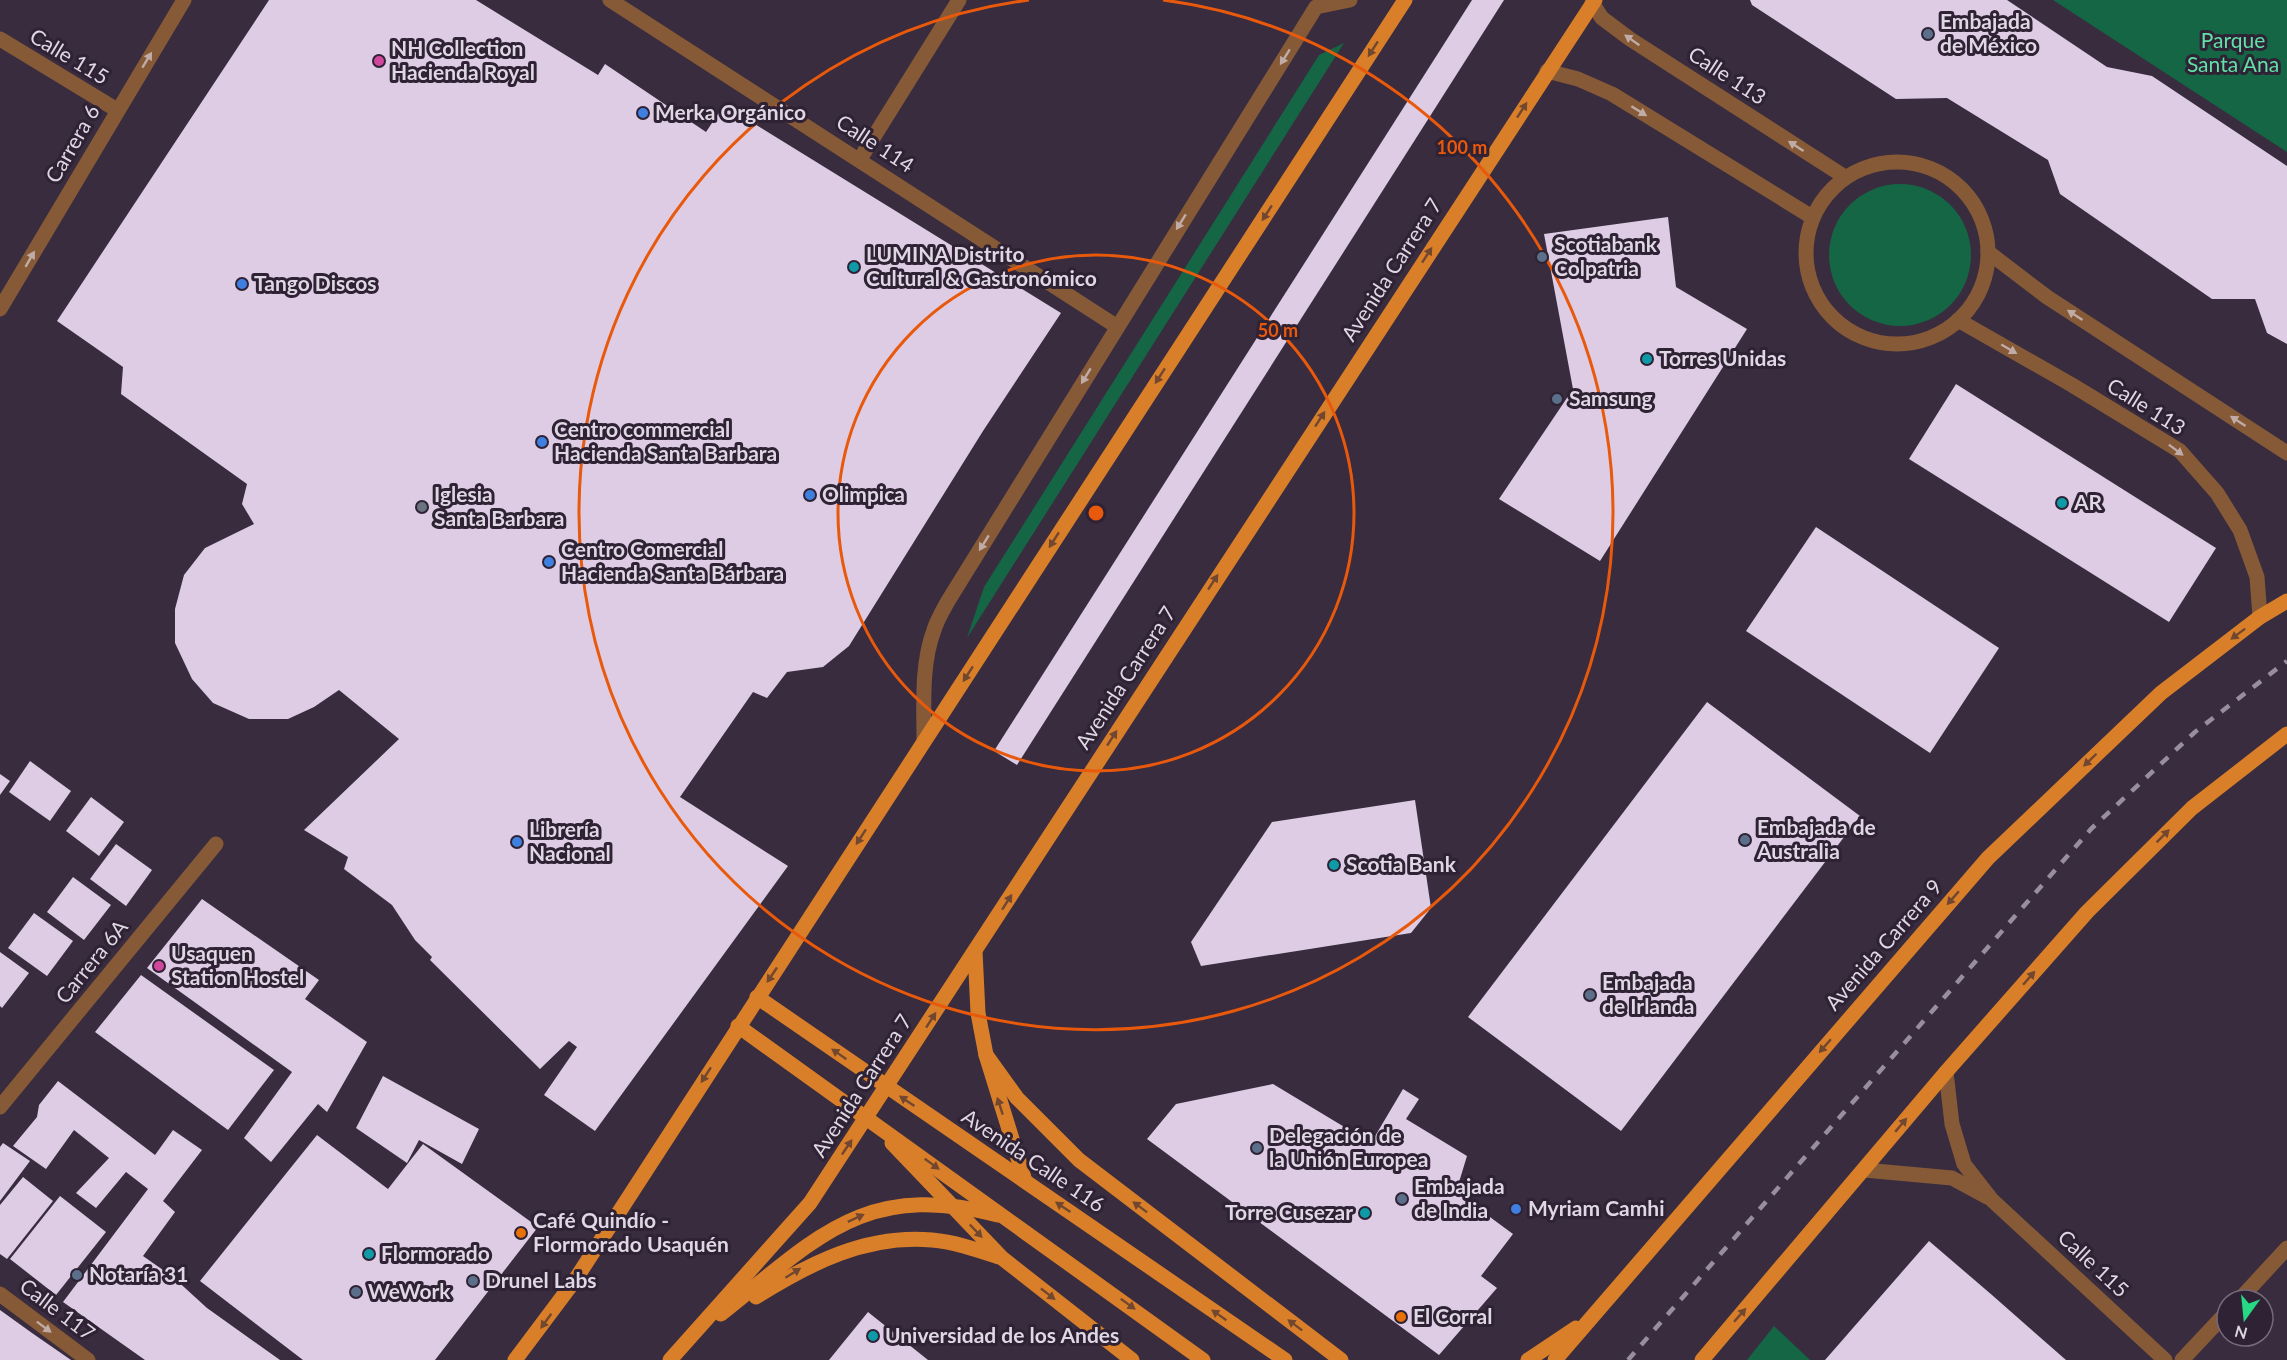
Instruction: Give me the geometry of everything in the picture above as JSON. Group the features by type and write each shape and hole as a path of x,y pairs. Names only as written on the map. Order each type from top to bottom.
{"main road":[{"path":"515,1360 575,1280 1405,0"},
{"name":"Avenida Carrera 7","path":"670,1360 810,1203 888,1087 1594,2"},
{"name":"Avenida Carrera 9","path":"1555,1360 1988,858 2161,693 2260,617 2287,601"},
{"path":"1702,1360 1946,1072 2087,912 2192,808 2287,734"},
{"path":"975,951 978,1012 986,1055 1025,1181"},
{"name":"Avenida Calle 116","path":"757,997 1285,1360"},
{"path":"738,1026 1006,1216 1203,1360"},
{"path":"986,1055 1017,1098 1079,1160 1341,1360"},
{"path":"868,1117 1002,1258 1131,1360"},
{"path":"690,1338 811,1243 872,1211 901,1204 950,1204 1006,1216"},
{"path":"690,1338 804,1267 840,1252 876,1242 933,1240 1002,1258"},
{"path":"1528,1360 1591,1317"}],"street":[{"name":"Carrera 6","path":"0,309 184,0"},
{"name":"Calle 114","path":"610,0 1116,326"},
{"path":"860,159 960,0"},
{"path":"924,741 924,692 933,631 948,601 1116,326 1316,7 1350,0"},
{"name":"Calle 113","path":"1594,2 1602,18 1630,39 1845,177"},
{"name":"Calle 115","path":"0,39 117,110"},
{"path":"1547,71 1578,80 1612,94 1812,217"},
{"path":"1890,162 1913,163 1935,170 1956,183 1973,202 1984,226 1988,252 1985,277 1975,301 1958,320 1936,335 1911,343 1884,343 1858,336 1836,321 1819,300 1807,274 1805,245 1812,217 1826,195 1845,177 1866,167 1890,162"},
{"name":"Calle 113","path":"1988,252 2047,297 2287,453"},
{"name":"Calle 113","path":"1958,320 2072,385 2180,451 2217,493 2240,530 2257,577 2260,617"},
{"name":"Carrera 6A","path":"0,1107 216,844"},
{"name":"Calle 115","path":"1946,1072 1952,1124 1964,1164 1992,1200 2165,1360"},
{"name":"Calle 115","path":"1864,1170 1952,1178 1992,1200"},
{"path":"2250,1288 2287,1248"},
{"name":"Calle 117","path":"0,1294 88,1360"},
{"path":"2182,1360 2215,1325"}],"green space":[{"name":"Parque Santa Ana","path":"2053,0 2287,0 2287,152"},
{"path":"1344,43 967,638 984,587 1319,55"},
{"path":"1900,184 1927,189 1951,204 1966,228 1971,255 1966,282 1951,306 1927,321 1900,326 1873,321 1849,306 1834,282 1829,255 1834,228 1849,204 1873,189"},
{"path":"1774,1326 1810,1360 1747,1360"}],"building":[{"name":"Centro Comercial Hacienda Santa Bárbara","path":"269,0 476,0 598,75 605,64 706,132 724,105 1061,313 983,431 849,646 823,667 787,672 767,698 753,692 680,797 788,866 595,1131 544,1095 577,1047 569,1041 540,1069 430,960 432,957 415,940 392,905 344,869 348,857 304,830 399,739 339,690 314,707 288,719 249,719 213,703 192,679 175,643 175,609 184,575 205,548 254,524 242,504 247,484 121,394 123,367 57,321"},
{"path":"1472,0 1504,0 1017,765 994,751"},
{"path":"1750,0 2007,0 2107,67 2152,76 2287,166 2287,344 2267,333 2255,299 2212,299 2060,194 2048,160 1947,98 1896,99 1752,5"},
{"name":"Torres Unidas","path":"1668,217 1676,287 1747,329 1600,561 1499,499 1573,389 1544,234"},
{"name":"AR","path":"1956,384 2216,548 2169,622 1909,459"},
{"path":"1816,527 1999,648 1930,753 1746,631"},
{"path":"1707,702 1860,816 1621,1131 1468,1017"},
{"path":"30,761 71,791 50,821 9,792"},
{"path":"0,774 10,781 0,795"},
{"path":"91,797 124,822 99,856 66,831"},
{"name":"Scotia Bank","path":"1415,800 1431,908 1411,933 1201,966 1191,942 1272,822"},
{"path":"116,844 152,870 126,906 90,879"},
{"path":"73,877 111,905 84,940 47,912"},
{"path":"202,899 319,980 305,999 367,1042 327,1112 318,1104 271,1162 244,1138 292,1072 147,968"},
{"path":"34,913 73,941 47,976 8,948"},
{"path":"0,952 29,973 2,1008 0,1006"},
{"path":"141,975 274,1070 228,1130 95,1032"},
{"path":"383,1076 479,1129 462,1164 419,1140 407,1163 356,1128"},
{"path":"58,1081 155,1155 173,1130 202,1150 163,1201 175,1212 143,1256 173,1277 207,1308 280,1360 145,1360 63,1302 148,1189 126,1172 96,1208 76,1193 109,1158 74,1130 46,1169 13,1146 37,1117 39,1105"},
{"name":"Torre Cusezar","path":"1273,1084 1371,1143 1403,1089 1419,1099 1406,1119 1467,1156 1456,1192 1513,1234 1481,1276 1497,1288 1439,1355 1147,1139 1176,1104"},
{"name":"Flormorado","path":"317,1135 388,1189 423,1144 538,1227 435,1360 303,1360 200,1281"},
{"path":"3,1143 30,1161 0,1201 0,1147"},
{"path":"23,1177 53,1201 7,1259 0,1254 0,1205"},
{"path":"60,1196 106,1232 56,1295 10,1259"},
{"path":"1929,1241 1992,1295 2066,1360 1825,1360"},
{"path":"0,1310 32,1333 71,1360 0,1360"},
{"name":"Universidad de los Andes","path":"868,1312 928,1360 829,1360"}],"railway":[{"path":"1628,1360 2091,829 2195,732 2287,661"}],"place":[{"name":"Embajada de México","path":"1928,34"},
{"name":"NH Collection Hacienda Royal","path":"379,61"},
{"name":"Merka Orgánico","path":"643,113"},
{"name":"Scotiabank Colpatria","path":"1542,257"},
{"name":"LUMINA Distrito Cultural & Gastronómico","path":"854,267"},
{"name":"Tango Discos","path":"242,284"},
{"name":"Torres Unidas","path":"1647,359"},
{"name":"Samsung","path":"1557,399"},
{"name":"Centro commercial Hacienda Santa Barbara","path":"542,442"},
{"name":"Olimpica","path":"810,495"},
{"name":"AR","path":"2062,503"},
{"name":"Iglesia Santa Barbara","path":"422,507"},
{"name":"Centro Comercial Hacienda Santa Bárbara","path":"549,562"},
{"name":"Embajada de Australia","path":"1745,840"},
{"name":"Librería Nacional","path":"517,842"},
{"name":"Scotia Bank","path":"1334,865"},
{"name":"Usaquen Station Hostel","path":"159,966"},
{"name":"Embajada de Irlanda","path":"1590,995"},
{"name":"Delegación de la Unión Europea","path":"1257,1148"},
{"name":"Embajada de India","path":"1402,1199"},
{"name":"Myriam Camhi","path":"1516,1209"},
{"name":"Torre Cusezar","path":"1365,1213"},
{"name":"Café Quindío - Flormorado Usaquén","path":"521,1233"},
{"name":"Flormorado","path":"369,1254"},
{"name":"Notaría 31","path":"77,1275"},
{"name":"Drunel Labs","path":"473,1281"},
{"name":"WeWork","path":"356,1292"},
{"name":"El Corral","path":"1401,1317"},
{"name":"Universidad de los Andes","path":"873,1336"}]}
